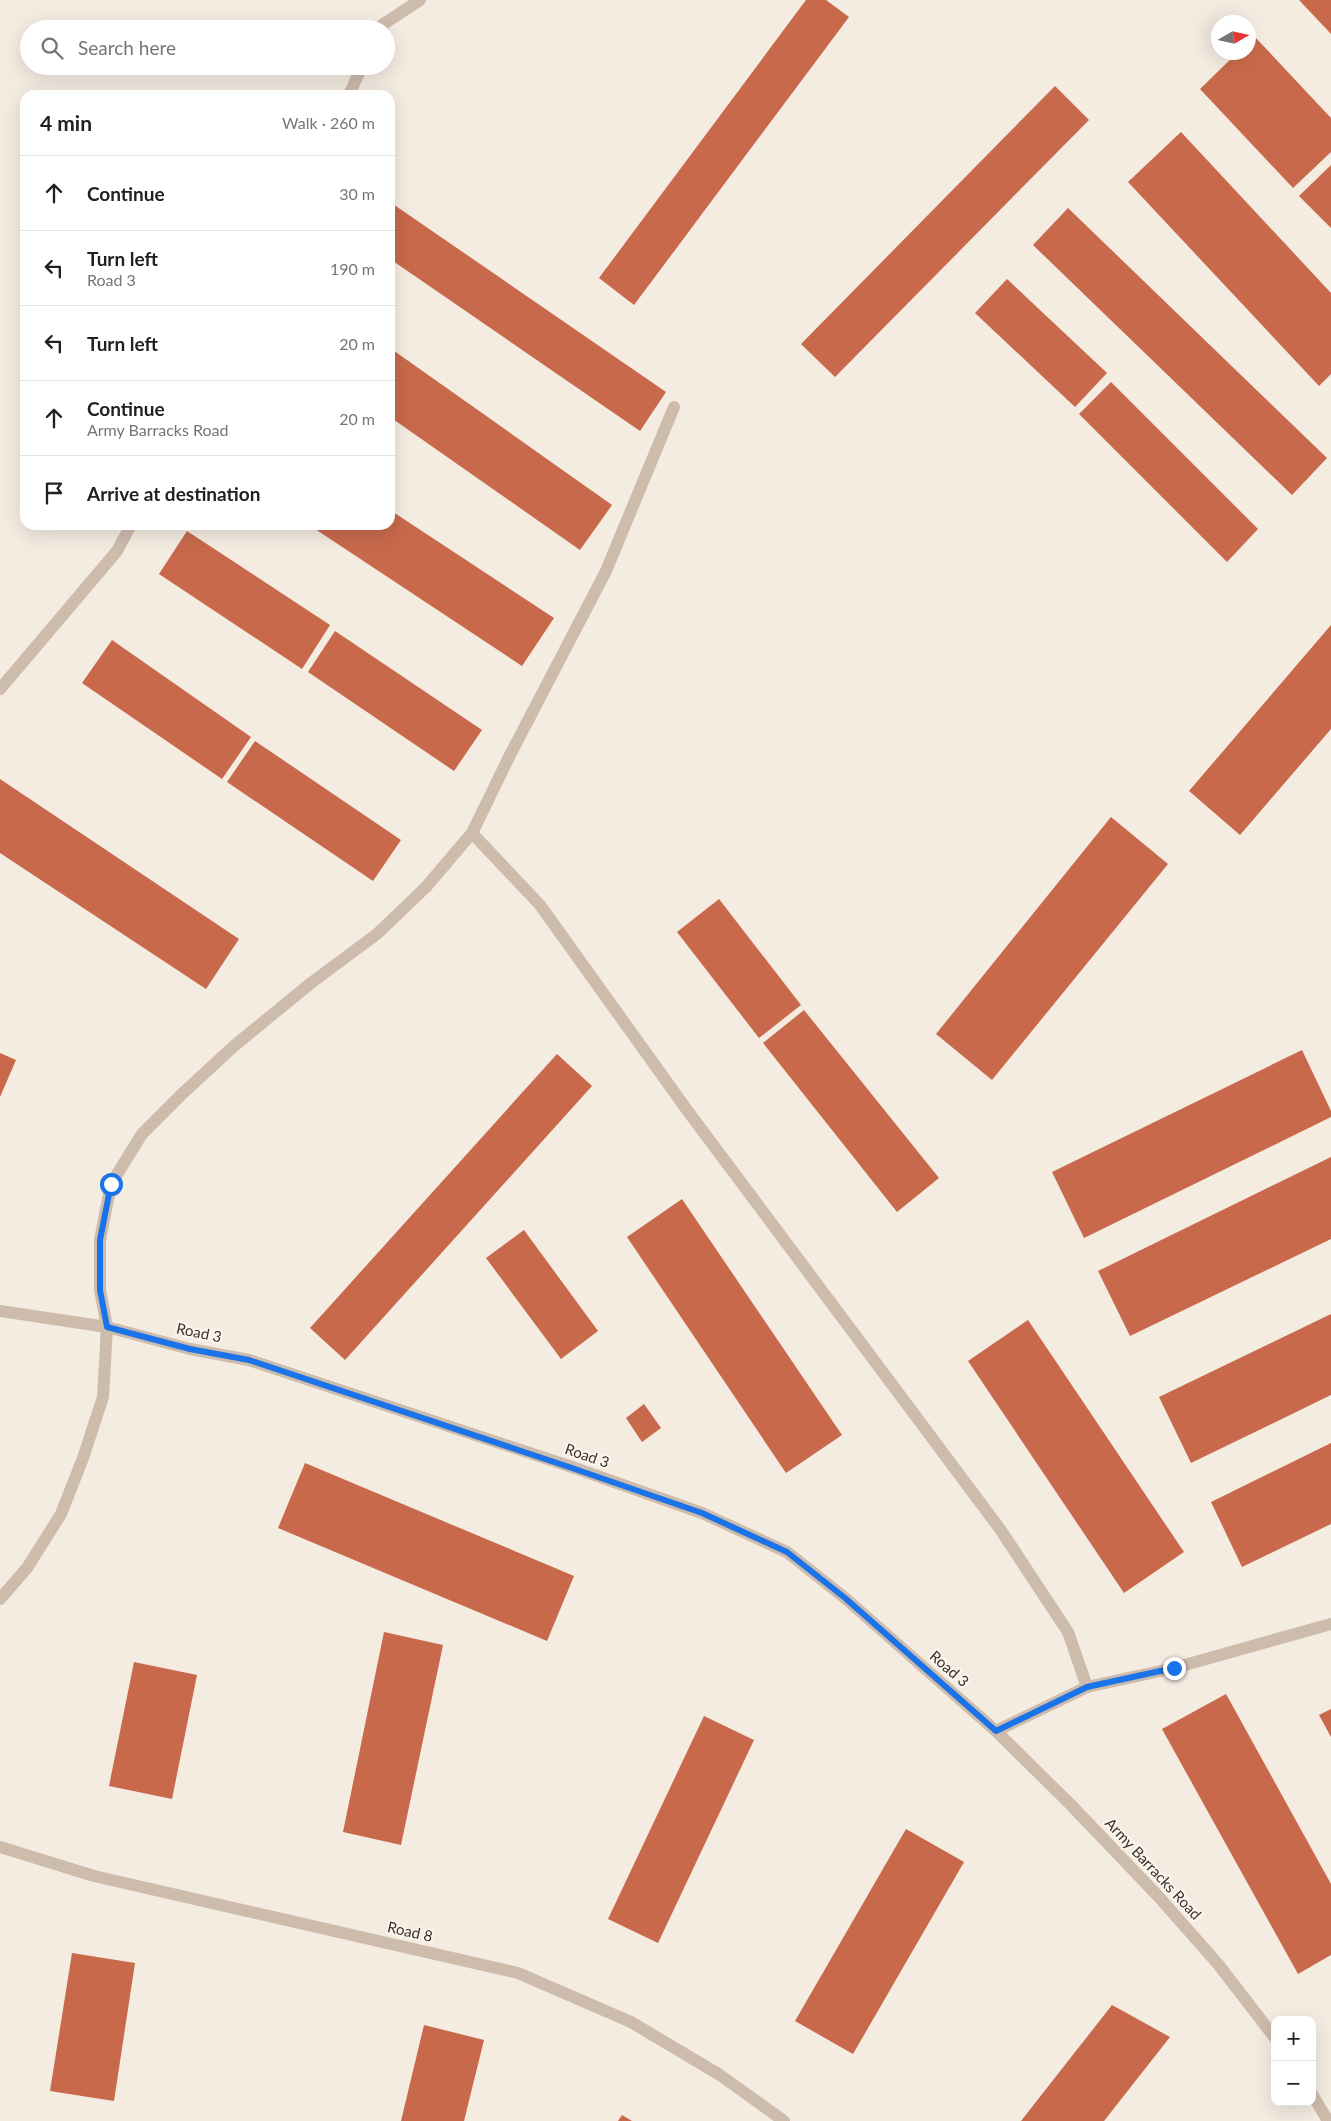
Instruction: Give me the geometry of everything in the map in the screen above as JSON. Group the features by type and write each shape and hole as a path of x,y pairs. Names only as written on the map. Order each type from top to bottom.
{"street":[{"path":"390,20 420,0"},
{"path":"351,90 358,75"},
{"path":"0,1599 27,1568 61,1514 83,1458 103,1396 107,1327 100,1290 102,1230 111,1184 142,1134 234,1046 311,983 377,934 426,887 472,833 509,757 606,570 674,407"},
{"path":"0,690 117,551 129,530"},
{"path":"472,833 540,905 687,1110 1000,1528 1068,1632 1087,1687"},
{"path":"0,1311 107,1327"},
{"name":"Road 3","path":"107,1327 190,1349 249,1360 702,1513 787,1552 845,1598 996,1731"},
{"path":"996,1731 1087,1687 1174,1668 1331,1624"},
{"name":"Army Barracks Road","path":"996,1731 1070,1804 1158,1896 1218,1964 1271,2033"},
{"name":"Road 8","path":"0,1847 94,1876 518,1973 631,2022 720,2075 784,2121"},
{"path":"1316,2101 1328,2121"}],"building":[{"path":"806,0 826,0 849,17 634,305 599,278"},
{"path":"1299,0 1331,0 1331,34"},
{"path":"1256,38 1331,118 1331,152 1293,188 1200,89 1230,60 1256,60"},
{"path":"1055,86 1089,120 835,377 801,344"},
{"path":"1181,132 1331,293 1331,374 1319,386 1128,182"},
{"path":"1331,165 1331,228 1299,196"},
{"path":"395,205 666,392 640,431 395,262"},
{"path":"1068,208 1327,458 1292,495 1033,245"},
{"path":"1007,279 1107,373 1075,407 975,313"},
{"path":"395,352 612,505 580,550 395,420"},
{"path":"1111,382 1258,529 1227,562 1079,414"},
{"path":"395,513 554,618 522,666 317,530 395,530"},
{"path":"187,531 330,625 302,669 159,574"},
{"path":"1331,625 1331,729 1240,835 1189,791"},
{"path":"335,631 482,730 454,771 308,672"},
{"path":"112,640 251,737 222,779 82,683"},
{"path":"255,741 401,840 373,881 227,782"},
{"path":"0,779 239,939 206,989 0,853"},
{"path":"1111,817 1168,864 992,1080 936,1034"},
{"path":"719,899 801,1005 759,1038 677,932"},
{"path":"804,1010 939,1178 897,1212 763,1043"},
{"path":"1302,1050 1331,1111 1331,1117 1084,1238 1052,1172"},
{"path":"0,1053 16,1060 0,1097"},
{"path":"557,1054 592,1086 345,1360 310,1328"},
{"path":"1331,1157 1331,1239 1130,1336 1098,1271"},
{"path":"682,1199 842,1435 786,1473 627,1237"},
{"path":"524,1230 598,1331 561,1359 486,1258"},
{"path":"1331,1314 1331,1395 1191,1463 1159,1397"},
{"path":"1028,1320 1184,1552 1124,1593 968,1361"},
{"path":"644,1404 661,1428 642,1442 626,1418"},
{"path":"1331,1443 1331,1524 1242,1567 1211,1502"},
{"path":"305,1463 574,1576 547,1641 278,1528"},
{"path":"384,1632 443,1645 401,1845 343,1832"},
{"path":"134,1662 197,1675 172,1799 109,1786"},
{"path":"1226,1694 1331,1884 1331,1955 1298,1974 1162,1729"},
{"path":"1331,1709 1331,1737 1319,1715"},
{"path":"704,1716 754,1740 658,1943 608,1919"},
{"path":"906,1829 964,1862 853,2054 795,2021"},
{"path":"72,1953 135,1963 114,2101 50,2091"},
{"path":"1112,2005 1170,2037 1104,2121 1021,2121"},
{"path":"424,2025 484,2040 464,2121 401,2121"},
{"path":"622,2115 632,2121 618,2121"}],"route":[{"path":"111,1184 100,1240 100,1290 107,1327 190,1349 249,1360 702,1513 787,1552 845,1598 996,1731 1087,1687 1174,1668"}]}
